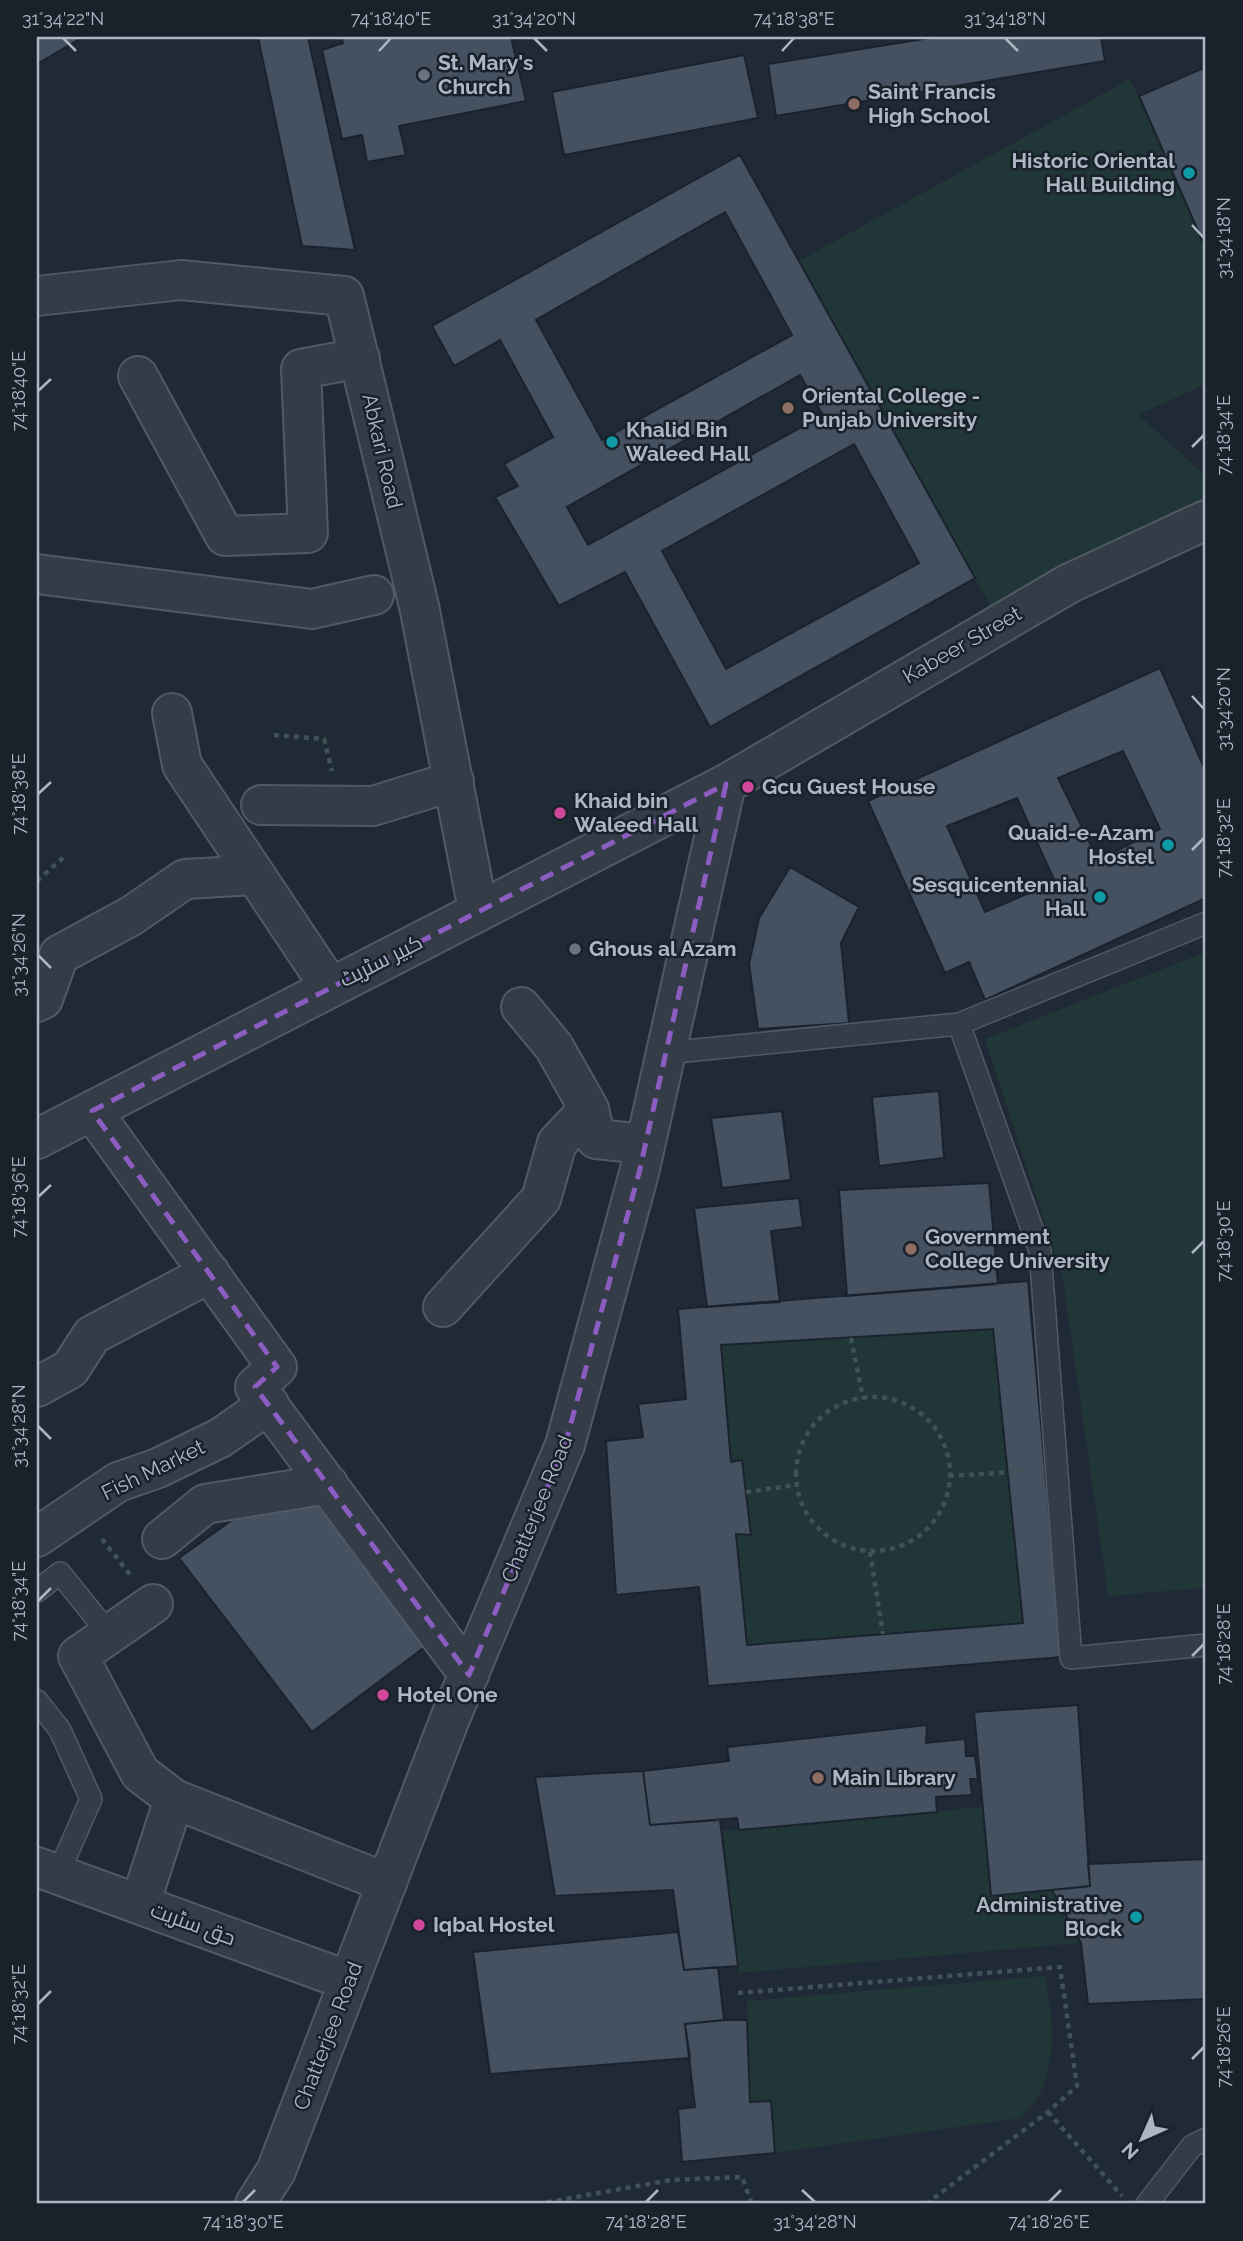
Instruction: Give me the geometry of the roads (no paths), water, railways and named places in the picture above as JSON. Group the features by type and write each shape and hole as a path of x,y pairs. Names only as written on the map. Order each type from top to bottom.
{"street":[{"name":"Abkari Road","path":"37,296 181,280 344,296 419,606 478,910"},
{"path":"138,376 225,536 308,533 301,369 360,358"},
{"name":"Kabeer Street","path":"726,784 1070,583 1206,520"},
{"path":"37,575 312,609 374,595"},
{"path":"172,713 182,765 330,987"},
{"path":"261,805 373,806 454,782"},
{"name":"کبیر سٹریٹ","path":"37,1139 726,784"},
{"name":"Chatterjee Road","path":"255,2204 276,2171 469,1675 565,1445 645,1144 726,784"},
{"path":"37,1002 44,999 59,955 131,916 185,879 255,875"},
{"path":"522,1007 554,1047 589,1109 596,1139 645,1144"},
{"path":"443,1307 541,1199 557,1143 589,1109"},
{"path":"92,1111 277,1367 256,1387 469,1675"},
{"path":"37,1387 70,1369 92,1335 209,1273"},
{"name":"Fish Market","path":"37,1537 118,1482 159,1468 220,1438 269,1404"},
{"path":"162,1539 205,1504 328,1484"},
{"path":"153,1604 78,1656 140,1773 174,1799 387,1883"},
{"path":"140,1904 174,1799"},
{"name":"حق سٹریت","path":"47,1870 349,1981"}],"lane":[{"path":"665,1053 959,1024 1206,923"},
{"path":"959,1024 1040,1251 1071,1658 1206,1645"},
{"path":"37,1591 60,1573 109,1634"},
{"path":"37,1701 60,1730 91,1800 47,1870"},
{"path":"1147,2204 1192,2147 1206,2139"}],"place":[{"name":"St. Mary's Church","path":"424,75"},
{"name":"Saint Francis High School","path":"854,104"},
{"name":"Historic Oriental Hall Building","path":"1189,173"},
{"name":"Oriental College - Punjab University","path":"788,408"},
{"name":"Khalid Bin Waleed Hall","path":"612,442"},
{"name":"Gcu Guest House","path":"748,787"},
{"name":"Khaid bin Waleed Hall","path":"560,813"},
{"name":"Quaid-e-Azam Hostel","path":"1168,845"},
{"name":"Sesquicentennial Hall","path":"1100,897"},
{"name":"Ghous al Azam","path":"575,949"},
{"name":"Government College University","path":"911,1249"},
{"name":"Hotel One","path":"383,1695"},
{"name":"Main Library","path":"818,1778"},
{"name":"Administrative Block","path":"1136,1917"},
{"name":"Iqbal Hostel","path":"419,1925"}]}
